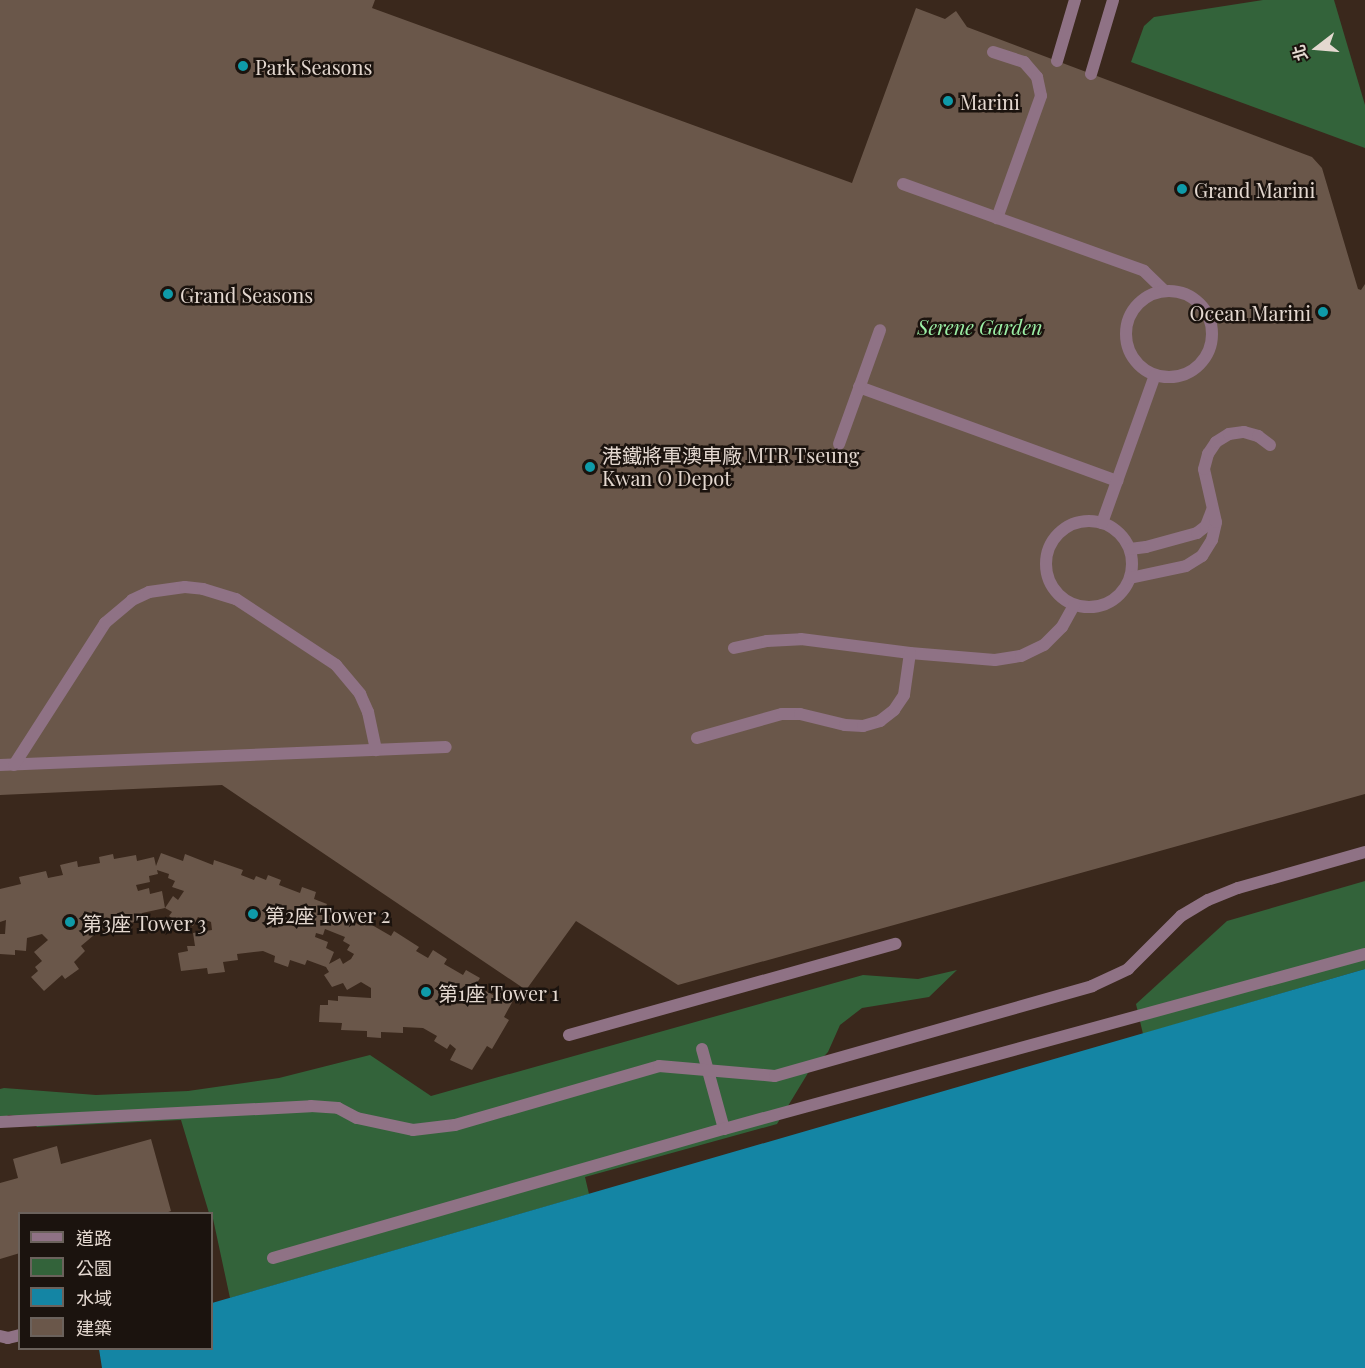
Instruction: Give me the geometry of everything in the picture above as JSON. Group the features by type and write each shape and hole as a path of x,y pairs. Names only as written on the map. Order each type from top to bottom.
{"street":[{"path":"1057,61 1075,0"},
{"path":"1091,74 1113,0"},
{"path":"993,52 1024,62 1037,77 1041,96 997,218"},
{"path":"903,184 1144,271 1164,290"},
{"path":"1164,290 1178,291 1202,306 1210,318 1211,346 1195,369 1183,375 1168,378 1155,375 1142,368 1132,357 1126,343 1126,329 1130,315 1138,303 1150,294 1164,290"},
{"path":"839,444 880,330"},
{"path":"1102,523 1155,375"},
{"path":"860,387 1117,481"},
{"path":"1130,578 1186,566 1202,556 1212,540 1216,522 1204,469 1208,454 1216,442 1229,434 1244,432 1258,436 1270,445"},
{"path":"1130,549 1146,547 1197,532 1206,526 1212,515 1212,504"},
{"path":"1087,520 1102,523 1114,528 1130,549 1132,563 1130,578 1124,590 1108,603 1087,608 1074,605 1061,597 1052,586 1047,572 1046,557 1051,543 1060,532 1073,524 1087,520"},
{"path":"14,765 105,623 132,600 149,592 185,587 203,589 236,599 336,665 360,694 368,712 376,750"},
{"path":"734,648 801,639 910,653 995,660 1021,656 1044,645 1062,627 1074,605"},
{"path":"697,738 782,714 800,714 845,725 863,726 880,720 894,710 904,695 910,653"},
{"path":"0,765 446,747"},
{"path":"0,1122 311,1106 338,1108 357,1118 413,1130 455,1125 659,1066 775,1076 1092,986 1128,969 1171,925 1194,907 1238,888 1365,852"},
{"path":"569,1035 896,944"},
{"path":"273,1258 724,1129 1365,954"},
{"path":"702,1050 724,1129"},
{"path":"0,1336 8,1338 18,1336"}],"green space":[{"path":"1263,0 1334,0 1365,105 1365,148 1131,62 1144,26 1154,17"},
{"path":"1365,881 1365,969 1143,1034 1136,1004 1227,921"},
{"path":"957,970 929,997 862,1008 840,1025 828,1052 808,1073 777,1124 585,1177 589,1194 230,1298 213,1212 209,1212 181,1120 37,1127 29,1118 9,1115 0,1119 0,1089 4,1088 96,1095 188,1091 279,1078 370,1055 431,1096 863,975 918,979"}],"water":[{"path":"1365,969 1365,1368 102,1368 99,1350 213,1350 213,1303"}],"building":[{"name":"港鐵將軍澳車廠 MTR Tseung Kwan O Depot","path":"0,0 375,0 372,8 852,183 916,8 945,19 956,11 967,27 1312,157 1322,168 1358,289 1361,290 1365,284 1365,794 678,985 576,921 526,990 222,785 0,795"},
{"path":"161,853 183,861 185,854 213,865 214,860 243,870 241,875 254,880 256,876 266,880 268,875 281,880 279,885 300,893 302,887 316,892 314,899 327,904 325,909 340,915 338,922 342,915 361,926 365,921 391,936 394,931 419,947 416,951 428,958 433,950 447,959 444,964 463,975 466,970 480,978 474,988 484,994 486,991 493,995 498,987 515,997 504,1017 509,1020 492,1049 487,1046 472,1070 450,1060 456,1049 450,1044 447,1049 434,1041 437,1036 423,1028 403,1027 403,1033 381,1032 381,1038 367,1037 367,1031 341,1030 342,1023 319,1022 320,1005 328,1005 328,1000 338,1001 338,996 371,998 371,988 361,982 347,990 343,983 332,987 324,975 329,972 326,967 307,960 305,965 290,960 288,967 274,962 275,956 263,951 237,954 238,960 223,962 225,972 208,974 207,968 181,971 178,953 188,951 187,946 195,946 193,933 212,930 211,922 198,917 193,926 183,919 180,924 169,916 172,912 165,908 142,913 144,920 130,923 132,930 117,933 116,926 100,930 81,946 85,951 74,962 79,969 65,979 62,975 44,991 31,977 38,971 35,967 42,961 34,952 48,940 42,934 27,938 26,951 15,950 15,955 0,954 0,934 5,934 6,920 0,922 0,889 21,884 19,877 46,871 48,878 63,875 60,865 77,861 78,867 100,863 99,857 113,854 114,859 136,855 137,861 154,857 156,866","holes":["157,870 169,874 168,878 175,881 172,887 184,891 178,900 173,896 165,908 162,891 150,894 149,888 138,891 136,885 150,882 149,876 158,874","325,929 345,937 343,941 350,945 347,950 354,954 351,959 343,964 340,958 329,964 334,952 326,948 328,942 315,937 316,933 323,935"]},
{"path":"151,1139 171,1211 18,1212 18,1254 0,1259 0,1183 18,1178 13,1159 57,1146 61,1164"}],"place":[{"name":"Park Seasons","path":"243,66"},
{"name":"Marini","path":"948,101"},
{"name":"Grand Marini","path":"1182,189"},
{"name":"Grand Seasons","path":"168,294"},
{"name":"Ocean Marini","path":"1323,312"},
{"name":"港鐵將軍澳車廠 MTR Tseung Kwan O Depot","path":"590,467"},
{"name":"第2座 Tower 2","path":"253,914"},
{"name":"第3座 Tower 3","path":"70,922"},
{"name":"第1座 Tower 1","path":"426,992"}],"park label":[{"name":"Serene Garden","path":"980,326"}]}
